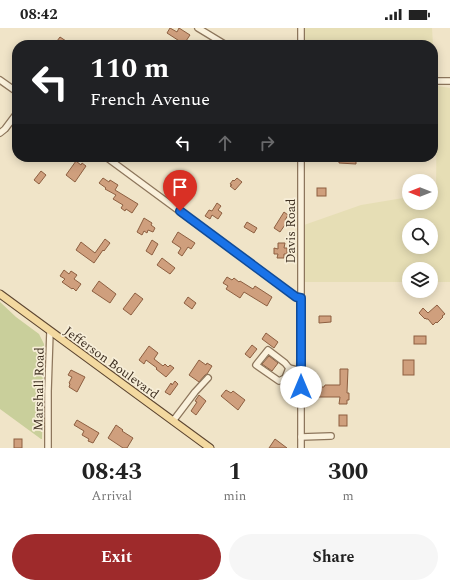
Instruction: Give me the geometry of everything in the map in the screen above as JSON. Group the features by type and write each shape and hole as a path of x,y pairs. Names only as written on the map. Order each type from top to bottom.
{"main road":[{"name":"Jefferson Boulevard","path":"0,294 210,448"}],"street":[{"path":"198,28 218,40"},
{"path":"301,28 301,40"},
{"path":"0,80 12,88"},
{"path":"438,81 450,82"},
{"path":"0,133 12,120"},
{"path":"113,162 296,297 301,298"},
{"name":"Davis Road","path":"301,162 301,448"},
{"name":"Marshall Road","path":"48,448 48,391 52,333"},
{"path":"289,368 285,378 279,381 256,365 268,350 289,368 301,371"},
{"path":"173,421 195,392 208,378"},
{"path":"285,378 293,384 301,387"},
{"path":"301,437 332,436"}],"shaded area":[{"path":"304,28 432,28 433,40 304,40"},
{"path":"438,86 450,88 450,282 438,282 438,262 402,262 402,282 304,282 304,225 361,205 402,198 402,210 438,210 438,174 436,174 436,162 438,162"}],"green space":[{"path":"0,302 16,317 39,334 44,344 42,439 0,409"}],"building":[{"path":"170,28 177,32 179,28 190,35 187,40 178,40 167,33"},
{"path":"60,37 64,40 58,40"},
{"path":"75,162 81,165 82,163 86,166 75,182 66,175"},
{"path":"356,162 356,164 339,163"},
{"path":"41,171 46,175 39,184 34,180"},
{"path":"103,178 118,185 115,190 138,204 132,213 121,208 123,205 113,199 116,195 105,189 106,188 99,183"},
{"path":"237,178 242,182 235,190 230,186 232,185 230,184"},
{"path":"317,188 326,188 326,196 317,196"},
{"path":"217,203 221,206 218,210 222,213 218,219 212,215 210,219 205,216 209,210 212,211"},
{"path":"284,212 288,215 285,220 287,222 280,232 274,228"},
{"path":"144,218 152,223 151,225 155,228 153,232 148,230 147,233 144,231 142,235 137,232"},
{"path":"247,222 257,228 254,233 244,227"},
{"path":"178,232 195,243 191,249 188,247 182,256 178,253 181,248 172,242"},
{"path":"105,239 110,243 94,263 76,250 81,242 95,253"},
{"path":"152,240 158,244 152,255 146,251"},
{"path":"278,243 285,243 284,248 287,248 287,254 284,254 284,258 277,258 278,254 274,254 274,248 278,249"},
{"path":"162,258 175,268 170,274 157,265"},
{"path":"64,270 69,274 71,271 77,275 74,279 81,284 76,291 62,282 65,279 60,276"},
{"path":"227,277 232,280 234,278 253,289 255,286 272,297 267,306 244,292 240,298 226,289 228,286 223,283"},
{"path":"99,281 116,294 110,303 92,291"},
{"path":"135,293 143,299 131,315 123,309"},
{"path":"188,297 196,303 192,309 184,303"},
{"path":"437,305 445,314 437,323 436,322 433,325 428,319 425,319 419,313 423,308 428,313"},
{"path":"319,316 331,316 331,322 319,323"},
{"path":"266,333 278,342 274,348 262,339"},
{"path":"414,336 426,336 426,344 414,344"},
{"path":"252,345 257,349 250,358 245,354"},
{"path":"149,346 158,353 154,359 163,366 165,364 168,367 170,365 174,368 166,377 146,360 144,364 139,360"},
{"path":"269,356 278,363 272,371 262,364"},
{"path":"199,360 206,365 207,363 212,366 199,382 189,375"},
{"path":"403,360 414,360 414,375 403,375"},
{"path":"340,369 348,369 347,393 349,393 349,400 347,400 347,404 339,404 340,397 316,397 316,387 324,387 325,385 340,385"},
{"path":"71,370 85,377 77,392 69,387 72,377 68,375"},
{"path":"175,381 178,384 170,395 165,392 171,383 172,385"},
{"path":"226,390 231,393 233,391 245,400 238,410 221,396"},
{"path":"199,395 206,401 196,415 191,411 197,402 195,401"},
{"path":"339,415 347,415 347,426 339,426"},
{"path":"77,420 99,433 93,443 88,441 89,439 82,435 84,431 74,425"},
{"path":"116,425 133,438 127,448 123,448 108,438"},
{"path":"14,439 22,439 22,448 14,448"},
{"path":"275,439 287,448 269,448"}],"route":[{"path":"180,211 296,297 301,298 301,387"}]}
